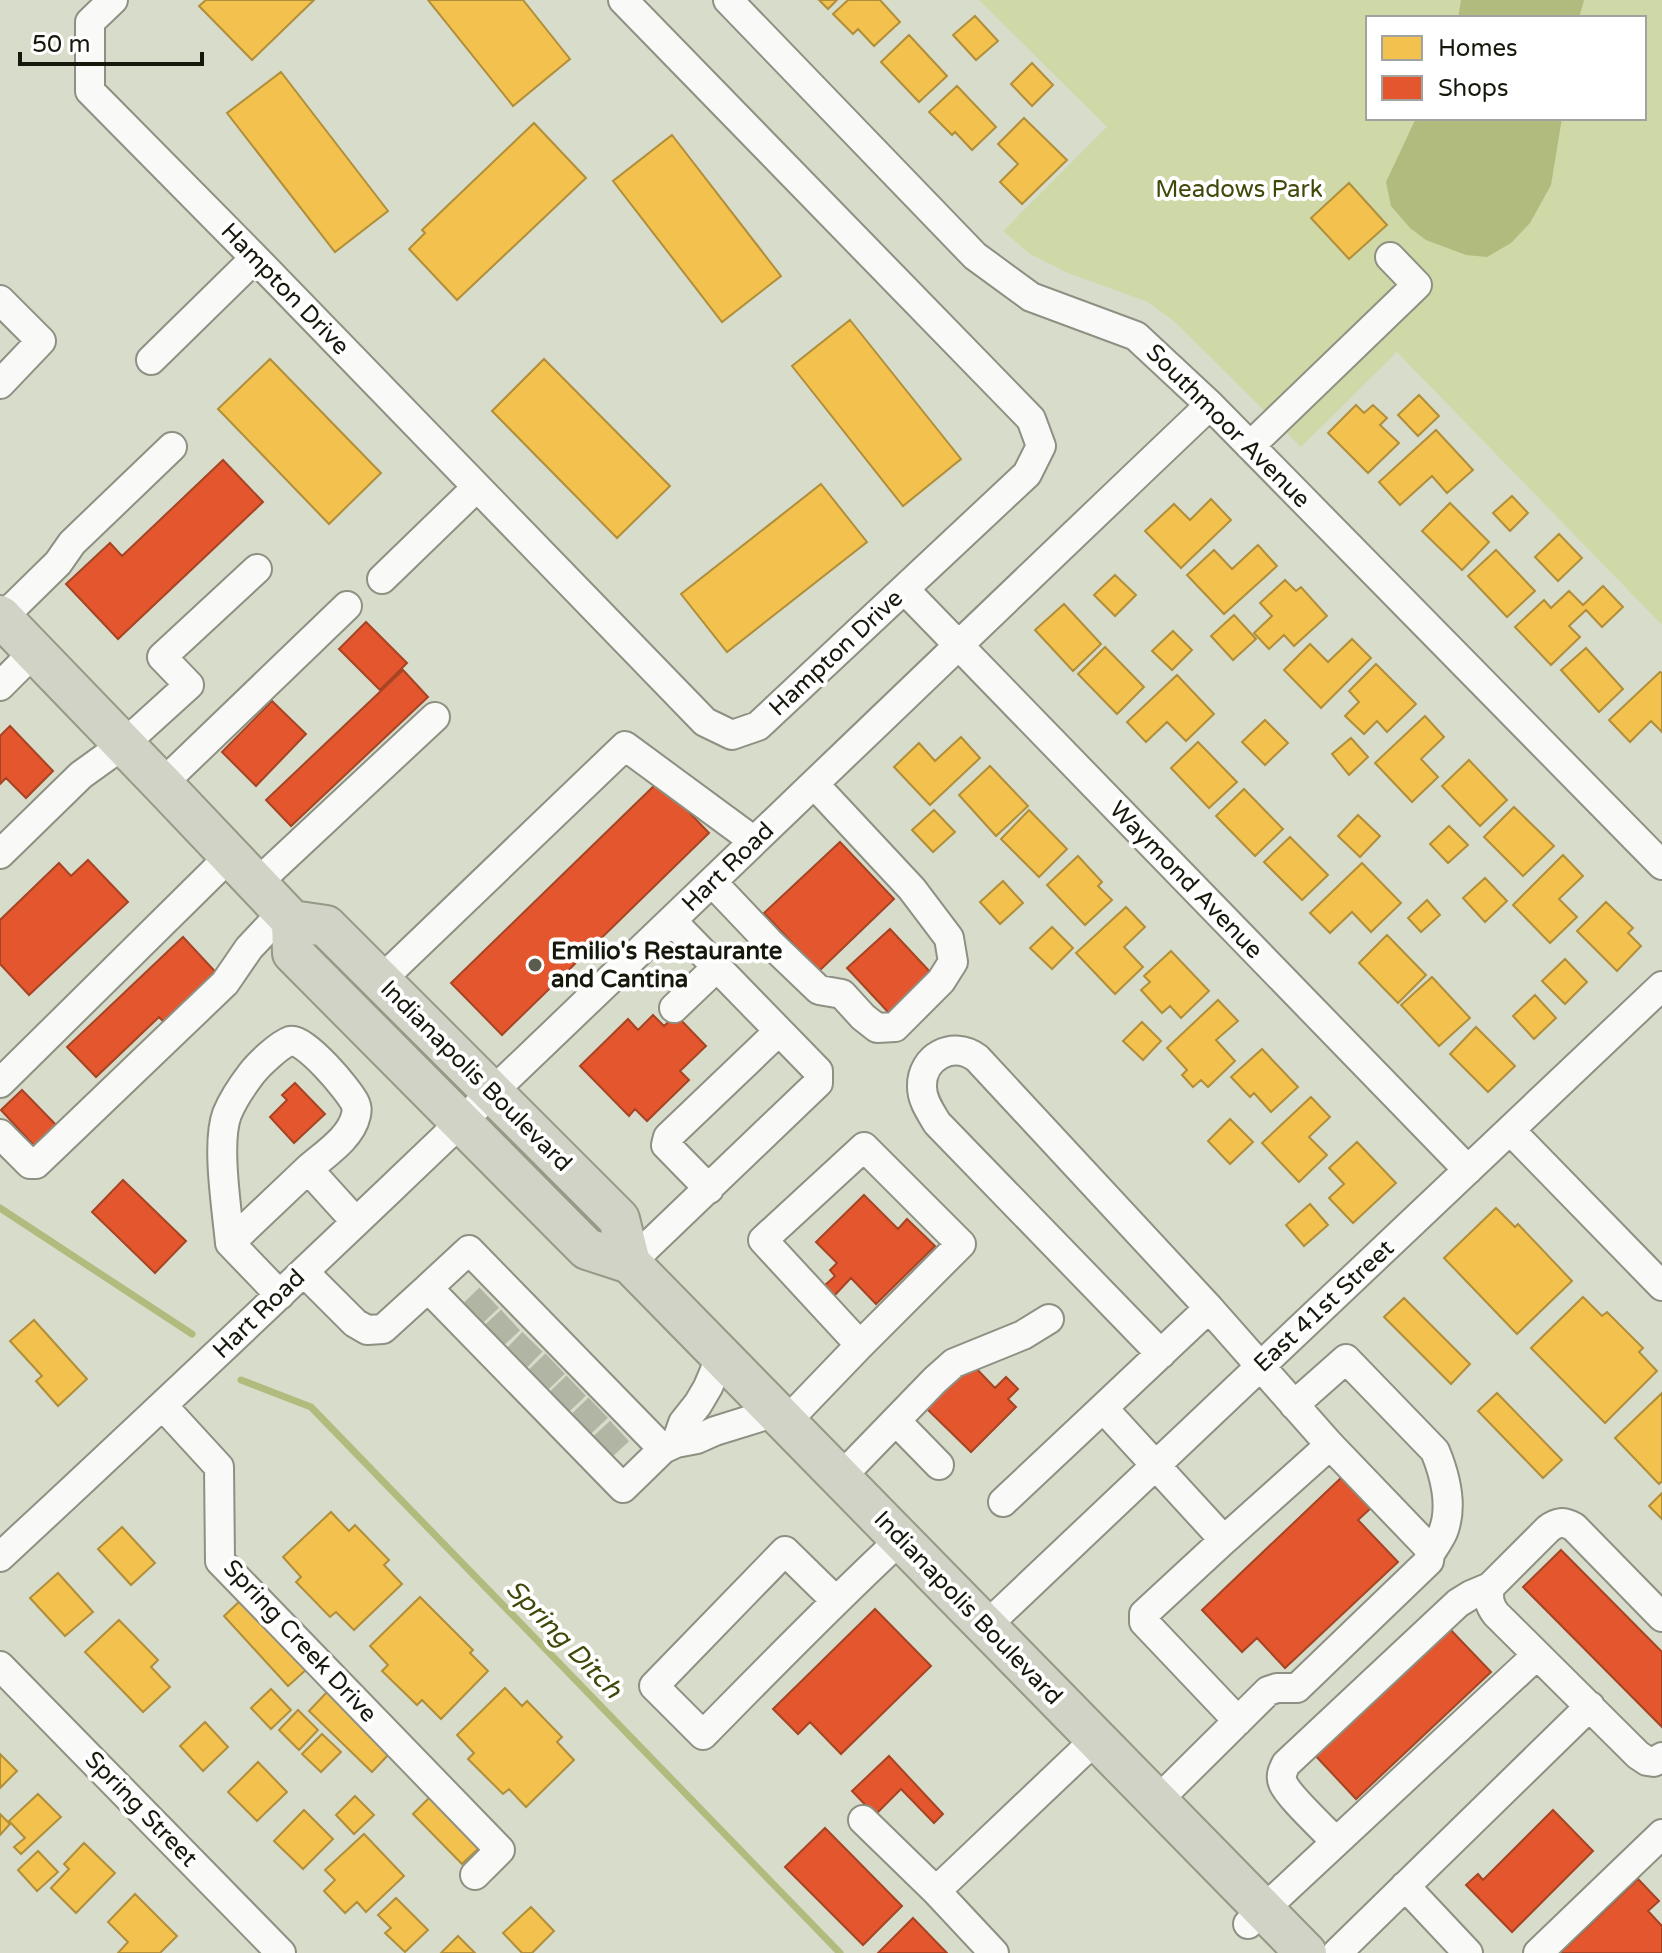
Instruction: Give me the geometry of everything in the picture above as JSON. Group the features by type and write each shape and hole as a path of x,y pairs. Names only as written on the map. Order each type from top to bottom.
{"highway":[{"path":"1,617 265,894"},
{"name":"Indianapolis Boulevard","path":"265,894 326,926 494,1092 619,1219 630,1263"},
{"name":"Indianapolis Boulevard","path":"265,894 293,953 587,1249 630,1263 1157,1801 1255,1916 1306,1953"}],"street":[{"name":"Hampton Drive","path":"113,0 90,22 90,91 705,722 732,735 758,726 905,590 1027,474 1041,446 1031,419 623,0"},
{"name":"Southmoor Avenue","path":"728,0 975,256 1031,297 1136,336 1210,405 1662,865"},
{"path":"1250,446 1417,285 1390,257"},
{"path":"151,360 255,258"},
{"path":"0,300 41,341 0,384"},
{"name":"Hart Road","path":"0,1557 494,1092 1210,405"},
{"path":"1,617 58,563 72,543 172,447"},
{"path":"382,579 477,487"},
{"path":"0,854 81,775 124,744 189,685 162,657 257,569"},
{"name":"Waymond Avenue","path":"905,590 1468,1170"},
{"path":"162,784 347,606"},
{"path":"0,686 35,651"},
{"path":"0,1083 265,894 435,717"},
{"path":"381,980 625,746 754,841"},
{"path":"712,882 819,990 842,994 877,1028 895,1027 941,981 953,962 949,938 912,889 814,784"},
{"path":"0,1134 30,1164 36,1164 225,983 249,948 265,894"},
{"path":"630,1263 818,1083 819,1076 818,1071 672,921"},
{"path":"674,1008 717,967"},
{"name":"East 41st Street","path":"986,1626 1662,986"},
{"path":"709,1189 666,1145 666,1141 779,1031"},
{"path":"230,1243 349,1131 356,1117 357,1107 349,1093 298,1042 290,1041 259,1065 239,1091 226,1117 222,1153 230,1243 280,1295"},
{"path":"1161,1354 937,1123 924,1101 921,1084 928,1065 936,1058 947,1051 959,1049 977,1058 1209,1308 1330,1445 1427,1546 1430,1554"},
{"path":"1510,1130 1662,1286"},
{"path":"304,1272 355,1323 367,1330 383,1329 469,1250 499,1288 629,1422 670,1446 715,1431 781,1417 860,1345 961,1244 864,1147 763,1240 860,1345"},
{"path":"308,1169 356,1222"},
{"path":"428,1288 466,1320 553,1409 623,1488 670,1446 708,1387 721,1356"},
{"path":"1003,1502 1209,1308"},
{"path":"840,1478 954,1363 1023,1335 1049,1319"},
{"path":"1157,1801 1268,1691 1297,1688 1429,1561 1444,1531 1448,1502 1442,1468 1435,1451 1346,1359 1294,1405"},
{"name":"Spring Creek Drive","path":"163,1406 219,1467 220,1561 500,1850 475,1875"},
{"path":"1103,1408 1224,1540"},
{"path":"896,1421 939,1465"},
{"path":"1238,1721 1144,1622 1144,1614 1330,1445"},
{"path":"1335,1841 1282,1782 1286,1764 1458,1603 1490,1587 1556,1523 1574,1527 1662,1617"},
{"path":"836,1601 785,1551 654,1686 703,1735 901,1539"},
{"path":"1490,1587 1490,1606 1638,1755 1654,1762 1662,1757"},
{"path":"1255,1916 1537,1655"},
{"name":"Spring Street","path":"0,1666 281,1953"},
{"path":"1337,1953 1590,1706"},
{"path":"936,1891 1096,1739"},
{"path":"863,1820 994,1953"},
{"path":"1538,1953 1662,1834"},
{"path":"1405,1886 1468,1953"}],"green space":[{"name":"Meadows Park","path":"979,0 1662,0 1662,625 1397,352 1301,447 1175,322 1148,302 1068,273 1030,254 1003,231 1107,127"}],"shaded area":[{"path":"1461,0 1584,0 1580,16 1458,16"},
{"path":"1415,120 1562,120 1551,185 1530,223 1511,243 1487,257 1466,255 1426,240 1410,228 1391,206 1386,182"}],"building: Homes":[{"path":"206,0 314,0 252,60 199,6"},
{"path":"428,0 523,0 570,59 513,106"},
{"path":"819,0 837,0 828,9"},
{"path":"848,0 880,0 900,22 874,46 858,29 853,34 833,14"},
{"path":"975,16 998,41 976,60 953,35"},
{"path":"909,35 947,76 919,102 881,62"},
{"path":"1032,63 1053,85 1032,106 1011,84"},
{"path":"281,72 388,211 335,252 227,113"},
{"path":"957,86 996,127 972,150 929,112"},
{"path":"1024,118 1067,160 1022,204 1000,182 1018,164 998,144"},
{"path":"534,123 586,178 457,300 409,249 425,233 422,230"},
{"path":"672,135 781,276 722,322 613,181"},
{"path":"1349,183 1387,225 1349,259 1311,218"},
{"path":"850,320 961,459 903,506 792,366"},
{"path":"270,359 381,473 329,524 218,409"},
{"path":"544,359 670,486 617,538 492,411"},
{"path":"1419,395 1439,416 1418,436 1398,415"},
{"path":"1356,405 1364,413 1373,405 1387,418 1380,425 1399,443 1368,473 1328,433"},
{"path":"1436,430 1473,470 1447,493 1432,476 1400,505 1379,482"},
{"path":"821,484 867,542 727,652 681,594"},
{"path":"1512,496 1528,513 1510,531 1493,513"},
{"path":"1211,499 1231,520 1181,568 1145,531 1174,504 1190,520"},
{"path":"1450,503 1489,542 1462,570 1422,531"},
{"path":"1559,534 1582,558 1558,581 1535,557"},
{"path":"1258,545 1277,566 1224,614 1187,575 1214,550 1232,569"},
{"path":"1496,550 1535,591 1507,617 1468,576"},
{"path":"1115,575 1136,595 1115,616 1094,595"},
{"path":"1285,580 1296,591 1301,587 1327,616 1294,646 1284,635 1269,649 1254,633 1272,616 1260,603"},
{"path":"1603,586 1623,607 1602,627 1586,610 1569,626 1580,637 1551,665 1515,627 1544,600 1551,608 1569,591 1583,605"},
{"path":"1064,604 1101,644 1073,671 1035,630"},
{"path":"1234,615 1256,639 1233,660 1211,636"},
{"path":"1173,631 1192,650 1172,670 1152,651"},
{"path":"1352,639 1371,658 1321,708 1284,670 1310,644 1328,662"},
{"path":"1105,647 1144,687 1117,714 1078,674"},
{"path":"1586,648 1623,689 1599,712 1561,670"},
{"path":"1376,664 1416,704 1387,732 1377,721 1364,734 1345,716 1359,702 1349,691"},
{"path":"1660,672 1662,732 1651,721 1630,742 1609,720"},
{"path":"1177,675 1214,714 1186,741 1167,722 1146,742 1127,722"},
{"path":"1425,716 1444,737 1421,759 1438,777 1412,802 1375,763"},
{"path":"1265,720 1288,743 1265,765 1242,742"},
{"path":"961,737 980,758 930,805 894,767 919,743 935,761"},
{"path":"1351,738 1368,757 1349,775 1332,754"},
{"path":"1198,742 1237,782 1209,808 1171,768"},
{"path":"1469,760 1507,800 1480,826 1442,786"},
{"path":"990,766 1028,806 996,836 959,795"},
{"path":"1244,789 1283,829 1255,856 1216,816"},
{"path":"1514,807 1554,846 1523,876 1484,837"},
{"path":"934,810 955,832 933,852 912,830"},
{"path":"1029,810 1067,849 1039,877 1001,839"},
{"path":"1358,815 1380,836 1360,857 1338,836"},
{"path":"1449,826 1468,845 1448,863 1430,844"},
{"path":"1290,837 1328,875 1302,900 1264,862"},
{"path":"1563,855 1583,876 1559,899 1577,917 1550,943 1513,905"},
{"path":"1078,856 1102,882 1098,886 1112,900 1085,925 1047,885"},
{"path":"1362,863 1401,903 1371,932 1352,912 1330,933 1310,913"},
{"path":"1485,878 1507,901 1485,922 1463,898"},
{"path":"1003,881 1023,903 1000,924 980,902"},
{"path":"1427,900 1440,915 1421,932 1408,918"},
{"path":"1606,902 1633,928 1628,933 1641,946 1617,971 1577,931"},
{"path":"1126,907 1145,927 1124,947 1143,967 1115,994 1076,953"},
{"path":"1052,927 1073,948 1052,969 1030,948"},
{"path":"1387,935 1426,975 1398,1003 1359,963"},
{"path":"1171,951 1209,991 1181,1018 1170,1006 1162,1013 1141,990 1150,982 1144,976"},
{"path":"1565,959 1587,982 1565,1004 1542,981"},
{"path":"1432,977 1470,1018 1439,1046 1401,1005"},
{"path":"1535,995 1556,1018 1534,1039 1513,1016"},
{"path":"1218,1000 1238,1021 1216,1040 1235,1061 1208,1087 1201,1080 1193,1087 1182,1075 1187,1070 1167,1048"},
{"path":"1142,1022 1161,1041 1143,1060 1123,1041"},
{"path":"1476,1027 1515,1066 1488,1092 1450,1054"},
{"path":"1262,1049 1298,1087 1271,1112 1254,1093 1250,1097 1231,1077"},
{"path":"1311,1097 1330,1117 1309,1137 1327,1155 1299,1182 1262,1143"},
{"path":"1230,1119 1253,1142 1230,1164 1208,1141"},
{"path":"1357,1142 1396,1183 1353,1223 1329,1198 1344,1184 1329,1168"},
{"path":"1310,1204 1328,1225 1304,1246 1286,1225"},
{"path":"1496,1208 1515,1227 1518,1224 1572,1281 1517,1334 1444,1258"},
{"path":"1583,1297 1602,1316 1607,1312 1643,1348 1639,1352 1657,1371 1605,1423 1531,1348"},
{"path":"1404,1298 1470,1364 1451,1384 1384,1317"},
{"path":"34,1320 87,1379 58,1406 36,1381 42,1376 10,1341"},
{"path":"1497,1393 1562,1460 1543,1478 1478,1411"},
{"path":"1662,1393 1662,1481 1659,1484 1615,1438"},
{"path":"1662,1493 1662,1519 1649,1506"},
{"path":"331,1512 349,1531 355,1525 389,1560 384,1565 402,1584 354,1630 336,1612 330,1617 296,1582 301,1577 283,1557"},
{"path":"122,1527 155,1563 131,1585 98,1549"},
{"path":"58,1573 93,1612 65,1636 30,1598"},
{"path":"420,1597 473,1650 470,1653 488,1671 441,1719 422,1700 417,1705 382,1671 388,1665 370,1646"},
{"path":"242,1599 307,1669 288,1686 224,1616"},
{"path":"119,1620 158,1660 151,1667 170,1687 143,1712 85,1652"},
{"path":"505,1688 522,1706 527,1701 562,1737 557,1742 574,1760 526,1807 509,1789 503,1794 468,1759 474,1753 457,1735"},
{"path":"271,1689 291,1710 271,1729 251,1708"},
{"path":"328,1691 391,1752 372,1772 309,1711"},
{"path":"298,1710 318,1730 299,1750 279,1730"},
{"path":"205,1722 228,1747 203,1771 180,1746"},
{"path":"322,1734 341,1752 321,1772 302,1754"},
{"path":"0,1754 17,1771 0,1788"},
{"path":"258,1762 287,1792 257,1821 228,1792"},
{"path":"38,1794 61,1817 21,1854 14,1847 25,1838 9,1821"},
{"path":"355,1796 374,1815 354,1834 336,1815"},
{"path":"431,1796 481,1846 462,1864 413,1814"},
{"path":"304,1810 333,1839 303,1869 274,1841"},
{"path":"0,1814 10,1824 0,1835"},
{"path":"364,1834 404,1876 366,1912 357,1902 345,1913 324,1891 335,1880 325,1870"},
{"path":"84,1843 115,1873 76,1913 51,1888 69,1869 64,1864"},
{"path":"38,1851 58,1872 37,1891 18,1870"},
{"path":"135,1894 177,1936 160,1953 118,1953 128,1942 108,1922"},
{"path":"396,1898 428,1930 405,1952 385,1933 391,1928 378,1915"},
{"path":"531,1907 554,1931 532,1953 522,1953 503,1933"},
{"path":"458,1936 475,1953 441,1953"}],"building: Shops":[{"path":"223,460 263,502 118,639 66,584 110,543 122,556"},
{"path":"366,622 407,663 380,690 339,649"},
{"path":"403,670 428,697 291,826 266,800"},
{"path":"272,701 306,734 256,786 222,752"},
{"path":"10,726 53,771 26,798 6,778 0,784 0,736"},
{"path":"659,781 709,833 502,1035 451,983"},
{"path":"840,842 894,899 819,971 764,913"},
{"path":"88,860 128,902 29,995 0,964 0,920 59,863 71,876"},
{"path":"890,929 932,974 889,1013 847,968"},
{"path":"183,937 222,979 170,1028 159,1017 96,1077 67,1047"},
{"path":"653,1015 664,1026 676,1015 706,1046 680,1071 689,1080 647,1121 635,1109 629,1116 580,1066 628,1019 638,1030"},
{"path":"295,1083 325,1114 294,1143 270,1117 287,1100 282,1095"},
{"path":"22,1090 61,1130 39,1151 1,1110"},
{"path":"123,1180 186,1241 155,1273 92,1212"},
{"path":"864,1195 898,1229 907,1219 935,1246 876,1304 851,1278 833,1297 823,1287 835,1276 830,1270 837,1263 816,1242"},
{"path":"970,1362 995,1388 1006,1377 1018,1389 1008,1399 1016,1407 971,1452 925,1407"},
{"path":"1342,1477 1371,1508 1358,1520 1398,1562 1285,1668 1257,1638 1242,1652 1202,1610"},
{"path":"1561,1550 1662,1652 1662,1727 1523,1587"},
{"path":"875,1609 931,1666 841,1754 810,1722 798,1734 773,1709"},
{"path":"1446,1625 1491,1672 1356,1799 1312,1752"},
{"path":"889,1756 943,1814 934,1823 901,1789 875,1815 852,1791"},
{"path":"1553,1810 1593,1851 1512,1932 1466,1885 1478,1874 1483,1880"},
{"path":"825,1828 902,1906 863,1945 785,1867"},
{"path":"1638,1879 1659,1901 1648,1911 1662,1926 1662,1953 1560,1953"},
{"path":"913,1918 947,1953 878,1953"}],"waterway":[{"path":"0,1208 192,1334"},
{"name":"Spring Ditch","path":"241,1380 311,1407 840,1953"}],"tunnel":[{"path":"469,1317 495,1292"},
{"path":"490,1339 516,1315"},
{"path":"513,1362 538,1336"},
{"path":"535,1383 560,1359"},
{"path":"556,1405 581,1381"},
{"path":"578,1427 603,1403"},
{"path":"599,1450 625,1426"}],"place":[{"name":"Emilio's Restaurante and Cantina","path":"535,965"}]}
